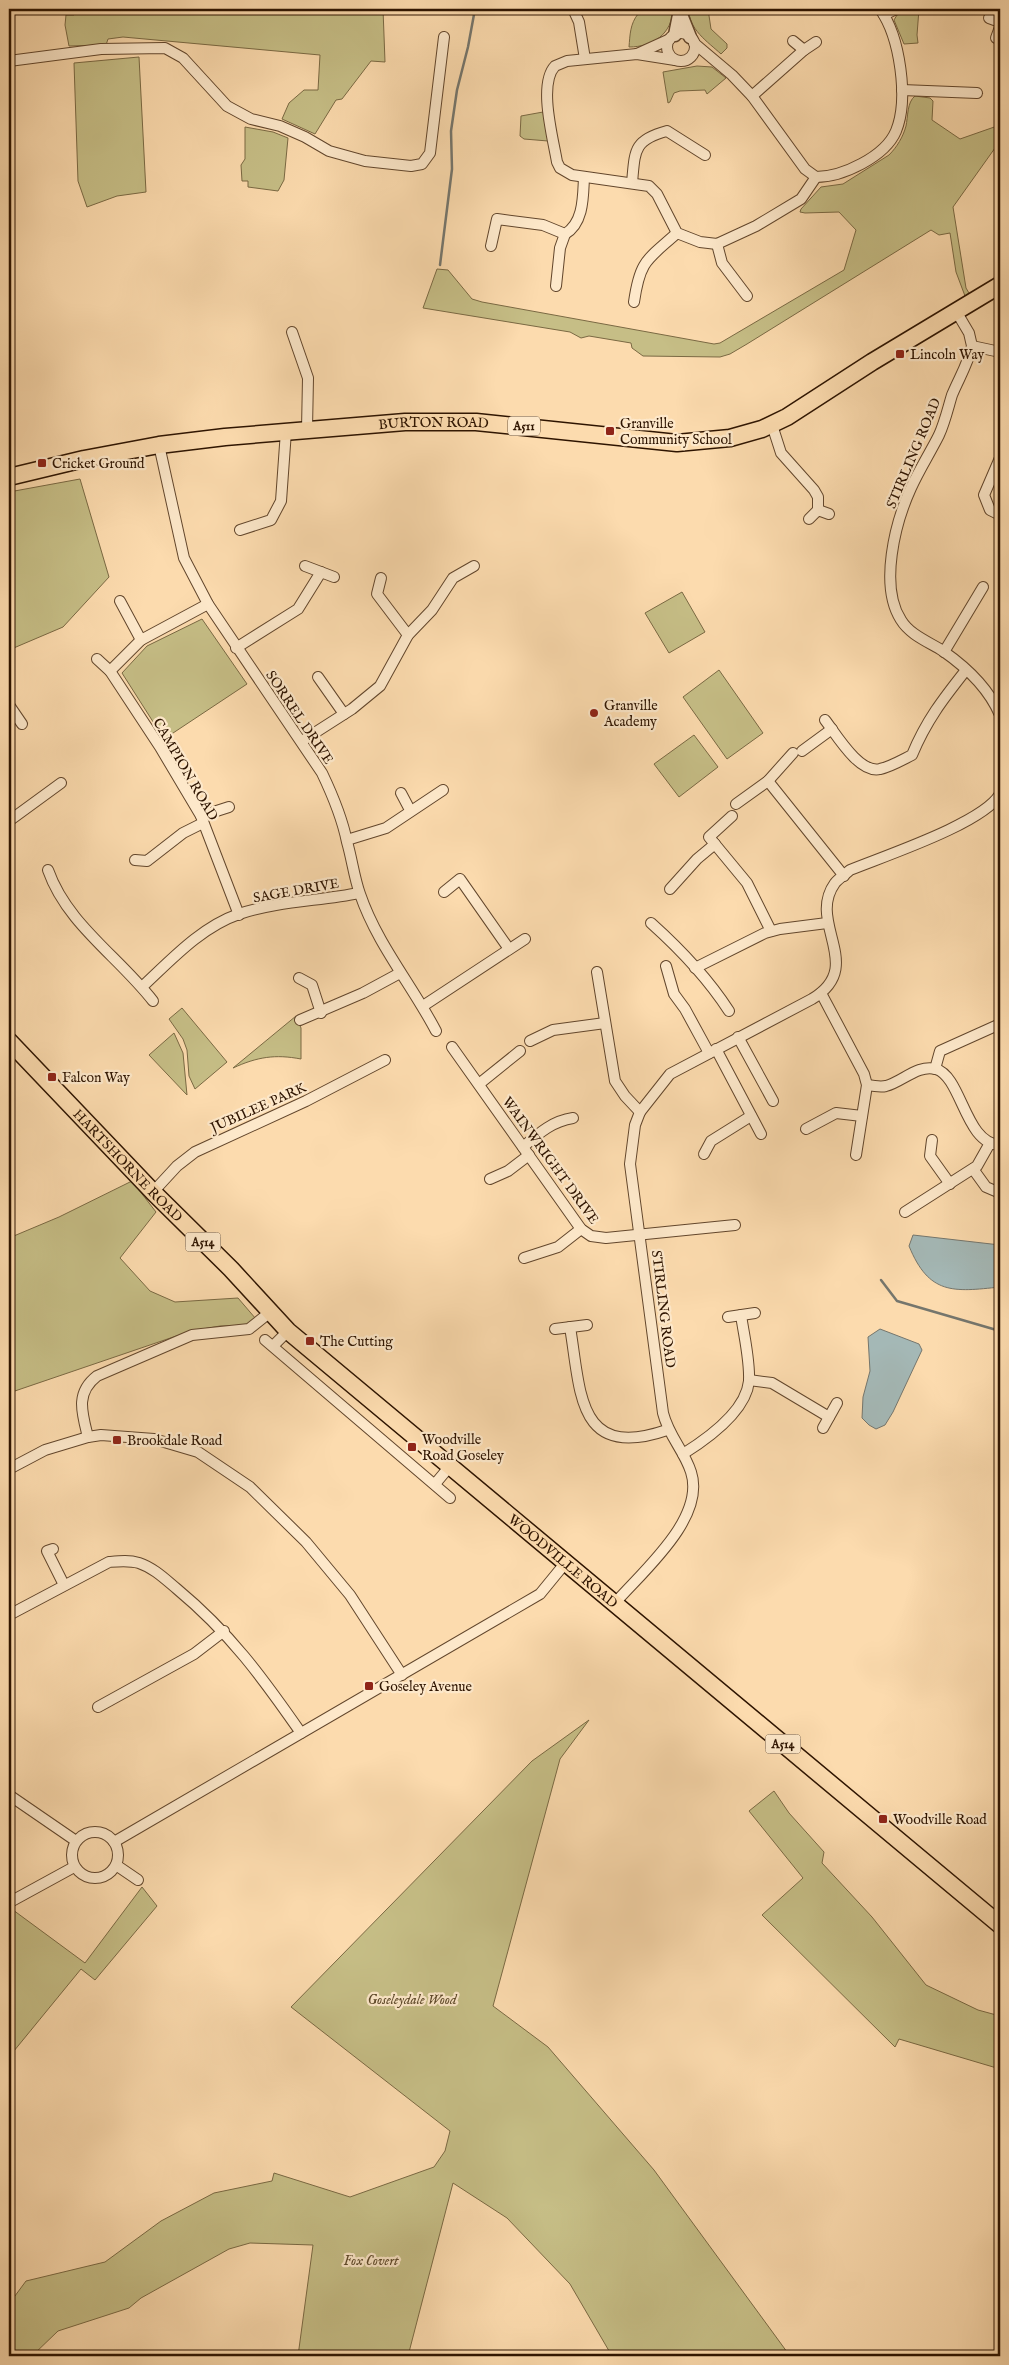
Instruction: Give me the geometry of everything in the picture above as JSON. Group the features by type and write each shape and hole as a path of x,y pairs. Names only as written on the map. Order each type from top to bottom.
{"main road":[{"name":"BURTON ROAD","path":"9,477 84,459 159,445 307,429 405,422 453,421 521,426 677,443 730,438 772,425 1000,285"},
{"name":"HARTSHORNE ROAD","path":"9,1041 153,1192 231,1270 269,1313"},
{"name":"WOODVILLE ROAD","path":"269,1313 288,1331 567,1561 1000,1925"}],"street":[{"path":"573,9 579,22 585,59"},
{"path":"636,54 672,37 685,34 752,96 805,169 816,177 842,174 885,147 896,132 902,90 897,51 882,12 896,9"},
{"path":"675,60 668,50 680,10"},
{"path":"680,10 692,40 694,53 688,60"},
{"path":"989,18 1000,22"},
{"path":"996,38 1000,27"},
{"path":"9,61 102,49 165,48 180,54 227,106 239,113 280,126 342,156 365,161 415,166 425,161 430,153 444,38"},
{"path":"793,41 804,50"},
{"path":"752,96 804,50 816,42"},
{"path":"715,60 675,60 636,54 567,61 555,66 546,85 557,162 565,172 584,177 649,186 657,194 677,233 700,242 718,244 756,226 800,199 816,177"},
{"path":"902,90 977,93"},
{"path":"632,183 635,152 642,140 651,135 667,131 705,155"},
{"path":"556,286 560,248 566,234 574,228 580,213 584,177"},
{"path":"491,246 497,219 543,225 566,234"},
{"path":"634,302 637,278 643,264 677,233"},
{"path":"718,244 722,263 747,296"},
{"path":"956,311 969,333 972,346 1000,352"},
{"path":"292,332 308,378 307,429"},
{"name":"STIRLING ROAD","path":"972,346 969,360 953,394 940,432 910,490 892,552 890,574 893,599 898,615 914,634 944,652 997,698 1000,715"},
{"path":"772,425 782,453 814,490 818,498 818,510 809,519"},
{"path":"240,530 271,520 282,501 286,431"},
{"name":"SORREL DRIVE","path":"159,445 184,558 208,604 236,648 302,741 322,773 336,804 347,840 359,893 374,927 400,973 423,1006 436,1032"},
{"path":"1000,458 984,495 990,510 1000,515"},
{"path":"818,510 829,514"},
{"path":"305,566 334,577"},
{"path":"302,741 344,714 380,686 408,635 432,610 453,578 474,566"},
{"path":"236,648 298,609 321,572"},
{"path":"381,578 377,594 408,635"},
{"path":"944,652 983,586"},
{"path":"120,602 142,640"},
{"path":"110,671 142,640 208,604"},
{"name":"CAMPION ROAD","path":"97,659 110,671 160,747 202,820 239,914"},
{"path":"825,720 860,764 869,770 880,769 912,756 922,729 933,711 966,670"},
{"path":"318,677 344,714"},
{"path":"10,711 22,724"},
{"path":"736,804 768,781 798,752 832,729"},
{"path":"768,781 844,876"},
{"path":"9,821 61,783"},
{"path":"347,840 386,828 410,810 443,790"},
{"path":"401,793 410,810"},
{"name":"STIRLING ROAD","path":"615,1603 679,1530 689,1513 694,1486 683,1454 667,1430 630,1164 635,1125 640,1112 670,1074 821,993 831,982 837,967 837,956 827,923 829,897 836,882 850,870 971,819 997,800 1000,794"},
{"path":"135,860 147,861 202,820 229,807"},
{"path":"732,816 709,837 747,883 771,931"},
{"path":"670,888 697,859 715,844"},
{"path":"48,870 54,887 80,925 153,1000"},
{"path":"444,892 460,878 509,949"},
{"path":"44,892 54,887"},
{"name":"SAGE DRIVE","path":"142,987 181,951 212,928 239,914 288,903 359,893"},
{"path":"651,922 682,951 695,968 714,987 729,1010"},
{"path":"695,968 771,931 827,923"},
{"path":"423,1006 525,939"},
{"path":"666,966 674,994 686,1008 761,1134"},
{"path":"597,972 615,1081 625,1096 640,1112"},
{"path":"300,1020 321,1013 400,973"},
{"path":"300,978 312,985 321,1013"},
{"path":"821,993 860,1066 867,1085 856,1154"},
{"path":"530,1041 553,1030 605,1023"},
{"path":"936,1069 940,1051 1000,1024"},
{"path":"738,1038 773,1101"},
{"name":"WAINWRIGHT DRIVE","path":"452,1047 581,1228 591,1236 606,1238 735,1225"},
{"path":"479,1084 520,1051"},
{"name":"JUBILEE PARK","path":"153,1192 177,1166 195,1152 306,1101 385,1060"},
{"path":"867,1085 886,1086 924,1068 936,1069 942,1072 950,1083 977,1131 995,1144 973,1169 905,1212"},
{"path":"806,1129 836,1112 862,1116"},
{"path":"704,1154 711,1140 751,1116"},
{"path":"490,1179 508,1171 546,1128 562,1120 573,1118"},
{"path":"932,1140 930,1156 950,1184"},
{"path":"973,1169 986,1187 1000,1193"},
{"path":"524,1258 558,1247 581,1228"},
{"path":"88,1436 81,1412 82,1395 91,1381 97,1376 192,1335 249,1329 269,1313"},
{"path":"728,1317 755,1313"},
{"path":"683,1454 709,1436 734,1412 742,1400 749,1380 741,1315"},
{"path":"555,1329 587,1324"},
{"path":"570,1327 585,1409 595,1422 606,1433 621,1439 649,1436 667,1430"},
{"path":"288,1331 269,1343 450,1498"},
{"path":"749,1380 772,1382 829,1417"},
{"path":"823,1428 837,1404"},
{"path":"9,1469 46,1450 88,1436 135,1437 169,1442 198,1452 238,1478 283,1518 324,1562 379,1637 402,1675"},
{"path":"435,1484 450,1466"},
{"path":"53,1548 47,1551 64,1585"},
{"path":"9,1615 109,1562 123,1560 140,1563 158,1573 224,1631 248,1659 301,1733"},
{"path":"114,1842 540,1594 567,1561"},
{"path":"98,1707 194,1654 224,1631"},
{"path":"9,1795 76,1841"},
{"path":"91,1832 108,1836 114,1842 118,1854 116,1865 109,1873 100,1878 90,1878 81,1874 74,1866 71,1858 76,1841 91,1832"},
{"path":"116,1865 138,1880"},
{"path":"10,1902 74,1866"}],"green space":[{"path":"75,9 383,9 385,62 371,61 342,99 336,100 315,134 282,119 289,103 304,90 318,90 320,55 123,37 108,39 106,45 69,46 65,25 66,15 74,15"},
{"path":"649,9 673,9 669,25 665,32 653,42 646,45 629,47 635,18 638,14 649,12"},
{"path":"689,9 708,9 711,29 727,44 727,48 721,54 695,29"},
{"path":"909,9 919,9 918,43 904,44 894,20 897,15"},
{"path":"139,57 146,192 117,196 87,207 78,181 74,63"},
{"path":"697,66 712,67 726,78 707,94 705,90 680,91 674,93 668,103 663,72"},
{"path":"915,96 930,98 933,101 932,120 960,139 1000,125 1000,146 995,148 953,207 966,288 969,293 965,296 956,272 950,233 939,235 931,230 747,344 730,354 720,357 643,356 632,348 631,343 589,336 581,338 570,332 423,308 437,269 448,270 472,299 482,302 714,344 720,343 844,270 856,230 839,212 805,213 800,212 801,209 821,187 843,184 889,155 903,134 909,106"},
{"path":"543,112 548,141 524,139 520,136 521,116"},
{"path":"245,127 273,132 288,138 284,180 278,191 248,187 248,181 242,181 241,165 245,159"},
{"path":"80,479 109,577 63,627 9,650 9,492"},
{"path":"682,592 705,632 669,653 645,613"},
{"path":"202,619 247,684 164,739 122,673 147,646"},
{"path":"719,670 763,733 727,759 683,697"},
{"path":"694,735 718,767 679,797 654,764"},
{"path":"182,1008 227,1062 195,1089 189,1076 187,1050 183,1039 169,1019"},
{"path":"296,1016 301,1028 301,1059 266,1058 250,1061 233,1068"},
{"path":"174,1033 183,1053 187,1095 149,1055"},
{"path":"132,1181 156,1212 120,1258 150,1291 175,1302 238,1298 256,1319 249,1325 220,1326 191,1331 9,1393 9,1238 59,1217"},
{"name":"Goseleydale Wood","path":"589,1720 560,1759 493,2006 548,2047 654,2170 790,2356 612,2356 570,2284 507,2218 453,2183 408,2356 298,2356 313,2245 250,2243 229,2249 141,2298 129,2308 58,2331 32,2356 9,2356 9,2304 26,2281 105,2262 161,2221 214,2193 272,2181 274,2173 350,2197 434,2167 445,2151 450,2131 291,2007 532,1761"},
{"path":"774,1791 789,1813 824,1852 822,1863 872,1917 926,1985 978,2010 1000,2016 1000,2069 899,2039 895,2047 762,1915 803,1878 749,1811"},
{"path":"142,1887 157,1906 95,1980 81,1969 9,2057 9,1907 85,1963"}],"shaded area":[{"path":"913,1235 1000,1245 1000,1287 969,1290 944,1287 934,1282 925,1274 909,1246"},
{"path":"880,1329 919,1344 922,1350 893,1412 885,1425 876,1429 862,1418 863,1397 870,1371 868,1337"}],"waterway":[{"path":"440,265 452,169 451,131 457,90 475,9"},
{"path":"881,1280 897,1301 1000,1331"}],"place":[{"name":"Lincoln Way","path":"900,354"},
{"name":"Granville Community School","path":"610,431"},
{"name":"Cricket Ground","path":"42,463"},
{"name":"Granville Academy","path":"594,713"},
{"name":"Falcon Way","path":"52,1077"},
{"name":"The Cutting","path":"310,1341"},
{"name":"Brookdale Road","path":"117,1440"},
{"name":"Woodville Road Goseley","path":"412,1447"},
{"name":"Goseley Avenue","path":"369,1686"},
{"name":"Woodville Road","path":"883,1819"}],"park label":[{"name":"Fox Covert","path":"371,2260"}]}
